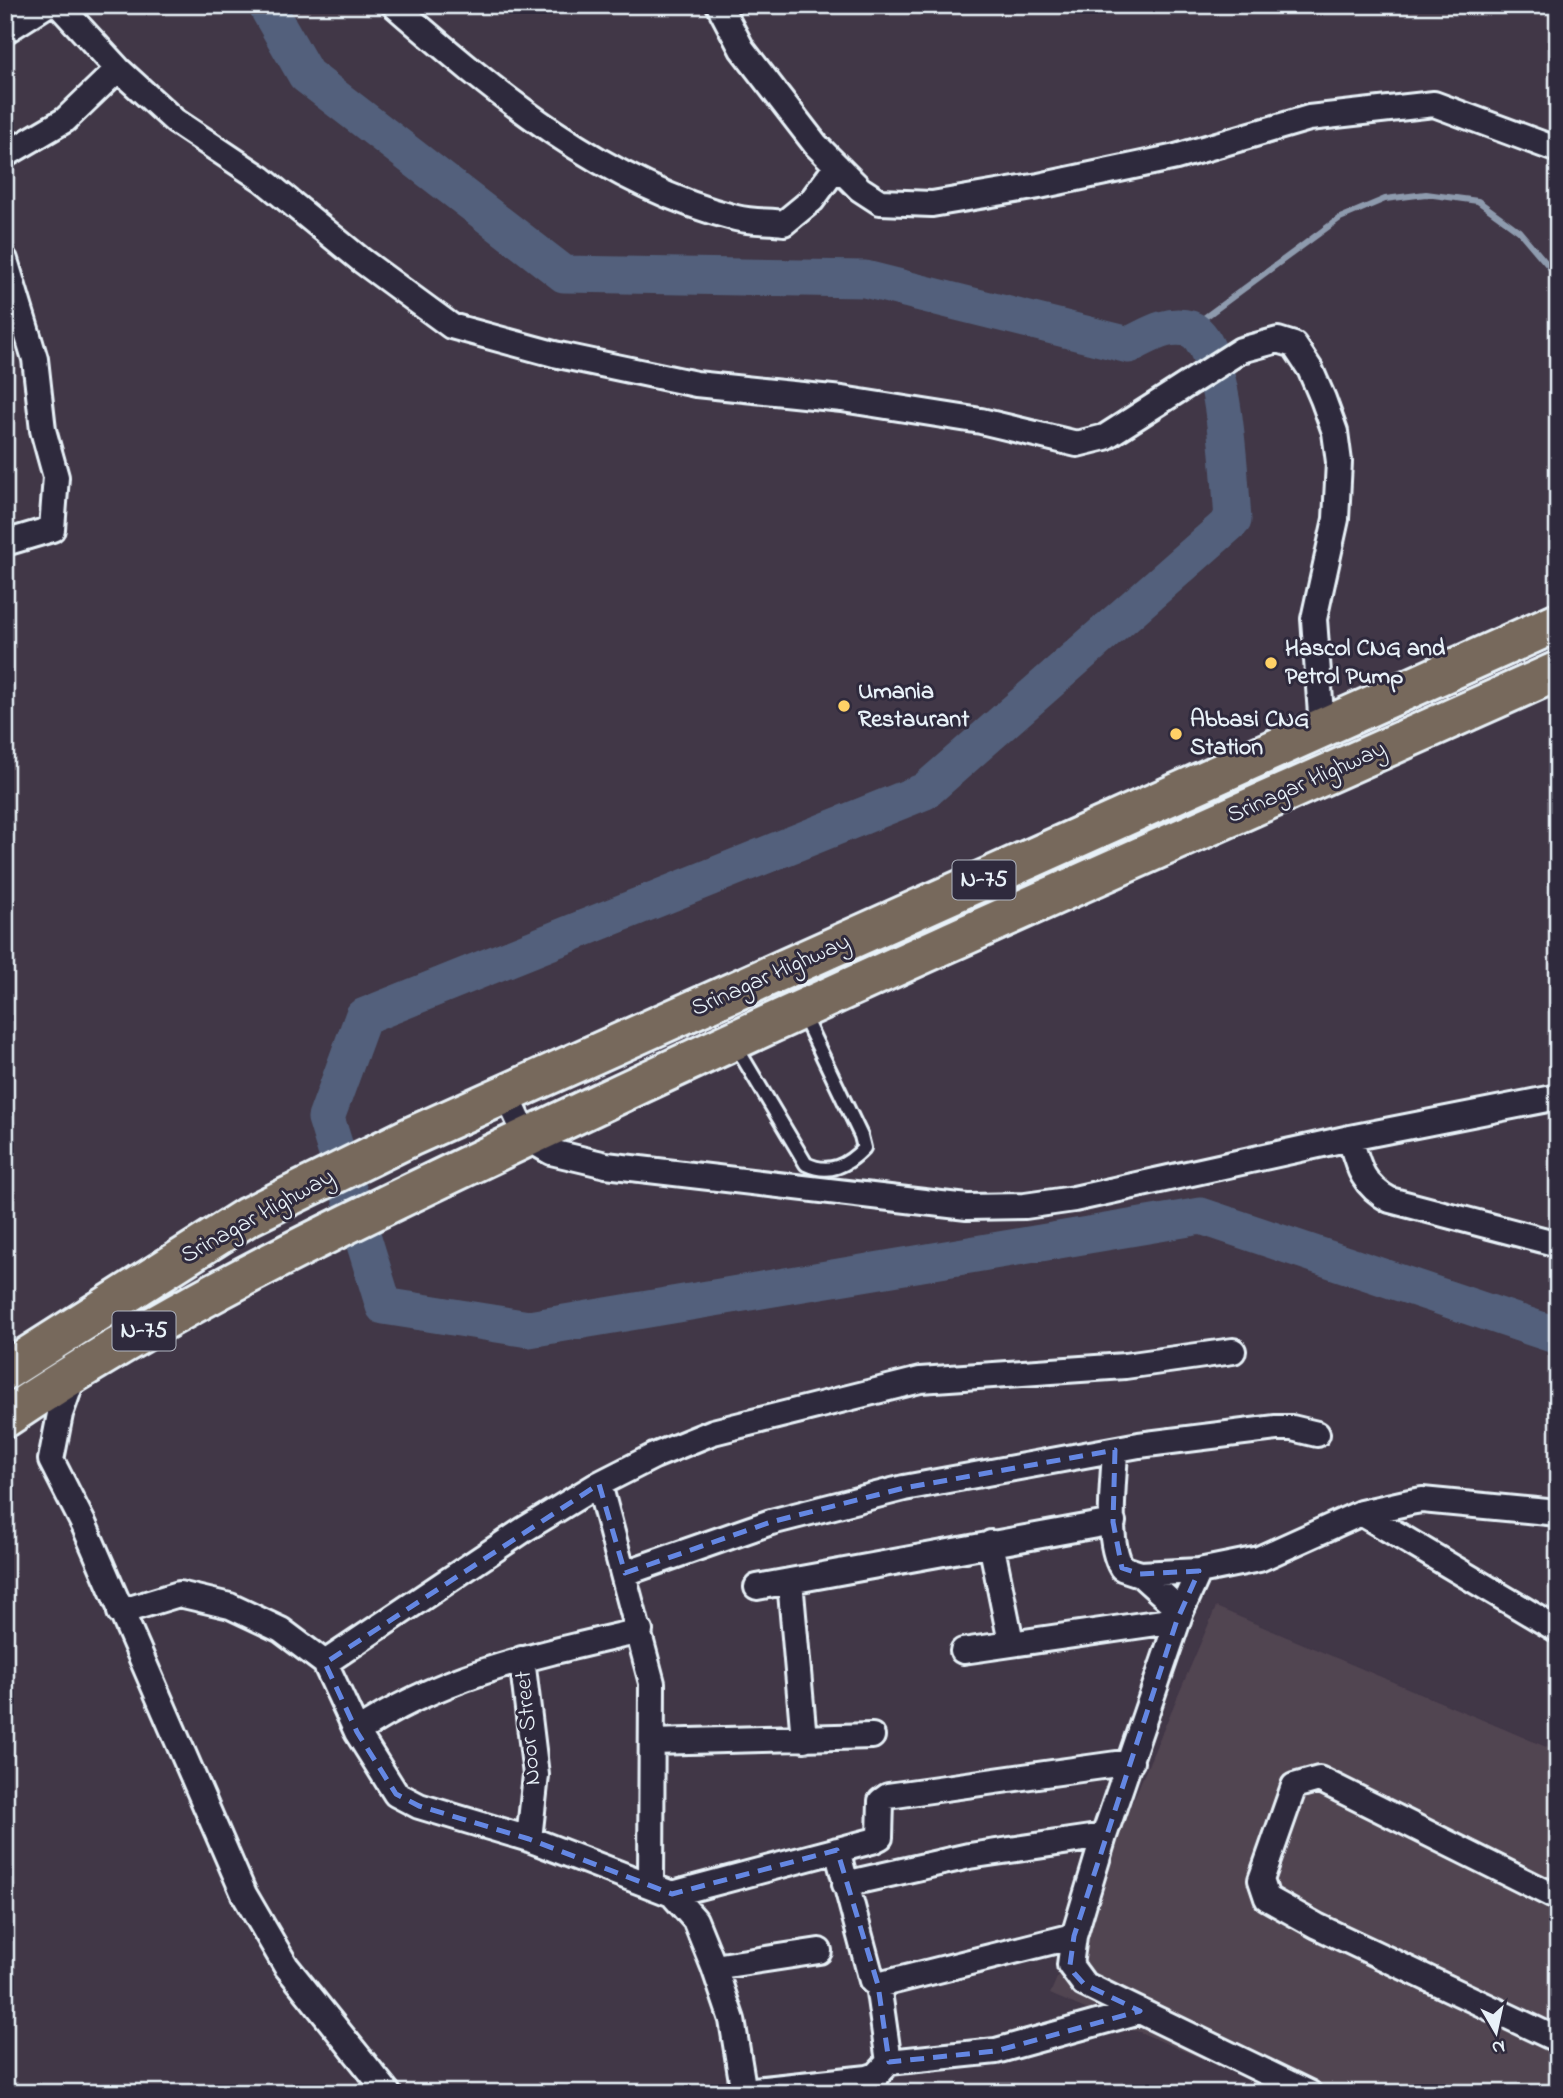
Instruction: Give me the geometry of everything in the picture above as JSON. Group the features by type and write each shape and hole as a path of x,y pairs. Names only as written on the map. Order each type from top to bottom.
{"highway":[{"name":"Srinagar Highway","path":"5,1371 247,1217 410,1138 1558,622"},
{"name":"Srinagar Highway","path":"5,1418 75,1371 217,1289 527,1138 800,1009 1558,671"}],"street":[{"path":"5,32 46,5"},
{"path":"59,5 118,69 175,121 262,178 360,260 451,326 554,354 696,384 880,405 981,421 1077,444 1105,437 1241,350 1278,340 1294,345 1310,369 1335,432 1339,462 1336,519 1314,619 1322,728"},
{"path":"394,5 546,129 648,186 737,218 784,223 812,200 837,166"},
{"path":"719,5 742,49 816,145 860,189 880,202 932,204 1176,157 1309,118 1434,104 1558,150"},
{"path":"5,155 65,120 118,69"},
{"path":"5,260 35,359 43,430 57,477 52,529 5,543"},
{"path":"506,1093 527,1138 551,1152 606,1165 979,1207 1025,1206 1074,1199 1350,1138 1558,1097"},
{"path":"1350,1138 1361,1176 1374,1191 1390,1200 1558,1244"},
{"path":"325,1663 525,1529 654,1456 713,1432 920,1380 1125,1366 1233,1351"},
{"path":"75,1371 61,1414 51,1460 244,1894 286,1966 388,2093"},
{"path":"625,1573 771,1522 904,1488 1115,1450 1276,1429 1292,1428 1317,1434"},
{"path":"1115,1450 1112,1522 1118,1561 1122,1568 1140,1574 1199,1571 1259,1559 1362,1513 1422,1500 1558,1513"},
{"path":"599,1485 625,1573 652,1683 652,1742 662,1889"},
{"path":"1362,1513 1558,1630"},
{"path":"757,1587 1112,1522"},
{"path":"991,1543 1011,1642"},
{"path":"1199,1571 1179,1615 1104,1836 1074,1936 1070,1965 1084,1984 1309,2093"},
{"path":"1140,1574 1179,1615"},
{"path":"790,1581 804,1739"},
{"path":"120,1612 179,1594 230,1606 281,1630 325,1663 357,1732 396,1794 419,1806 528,1839 662,1889 695,1920 714,1967 732,2020 744,2092 868,2078 877,2074 889,2062 996,2051 1140,2011"},
{"path":"963,1651 1179,1615"},
{"path":"357,1732 394,1707 466,1676 522,1658 640,1631"},
{"name":"Noor Street","path":"522,1658 536,1775 528,1839"},
{"path":"652,1742 872,1737"},
{"path":"662,1889 837,1850 880,1837 881,1801 888,1797 1131,1762"},
{"path":"1558,1898 1319,1779 1294,1786 1261,1880 1267,1898 1317,1926 1558,2039"},
{"path":"845,1884 969,1856 1104,1836"},
{"path":"837,1850 872,1982 878,1985 1074,1936"},
{"path":"714,1967 819,1951"},
{"path":"878,1985 889,2062"}],"lane":[{"path":"733,1041 806,1164 820,1171 830,1170 854,1159 864,1148 861,1136 800,1009"}],"highlighted area":[{"path":"1115,1450 1113,1522 1122,1568 1140,1574 1199,1571 1177,1620 1074,1936 1070,1965 1084,1984 1140,2011 996,2051 889,2062 878,1985 837,1850 672,1894 529,1839 419,1806 396,1794 357,1732 325,1663 599,1484 625,1573 771,1522 904,1488"}],"shaded area":[{"path":"1216,1607 1558,1752 1558,2093 1283,2093 1050,1994"}],"waterway":[{"path":"266,5 306,75 564,274 865,279 1129,345 1166,329 1190,329 1202,340 1211,359 1219,386 1228,448 1233,520 925,791 363,1017 326,1118 384,1306 529,1329 1201,1216 1558,1336"},
{"path":"1189,329 1340,218 1385,199 1426,194 1478,201 1519,231 1558,277"}],"place":[{"name":"Hascol CNG and Petrol Pump","path":"1271,663"},
{"name":"Umania Restaurant","path":"844,706"},
{"name":"Abbasi CNG Station","path":"1176,734"}]}
